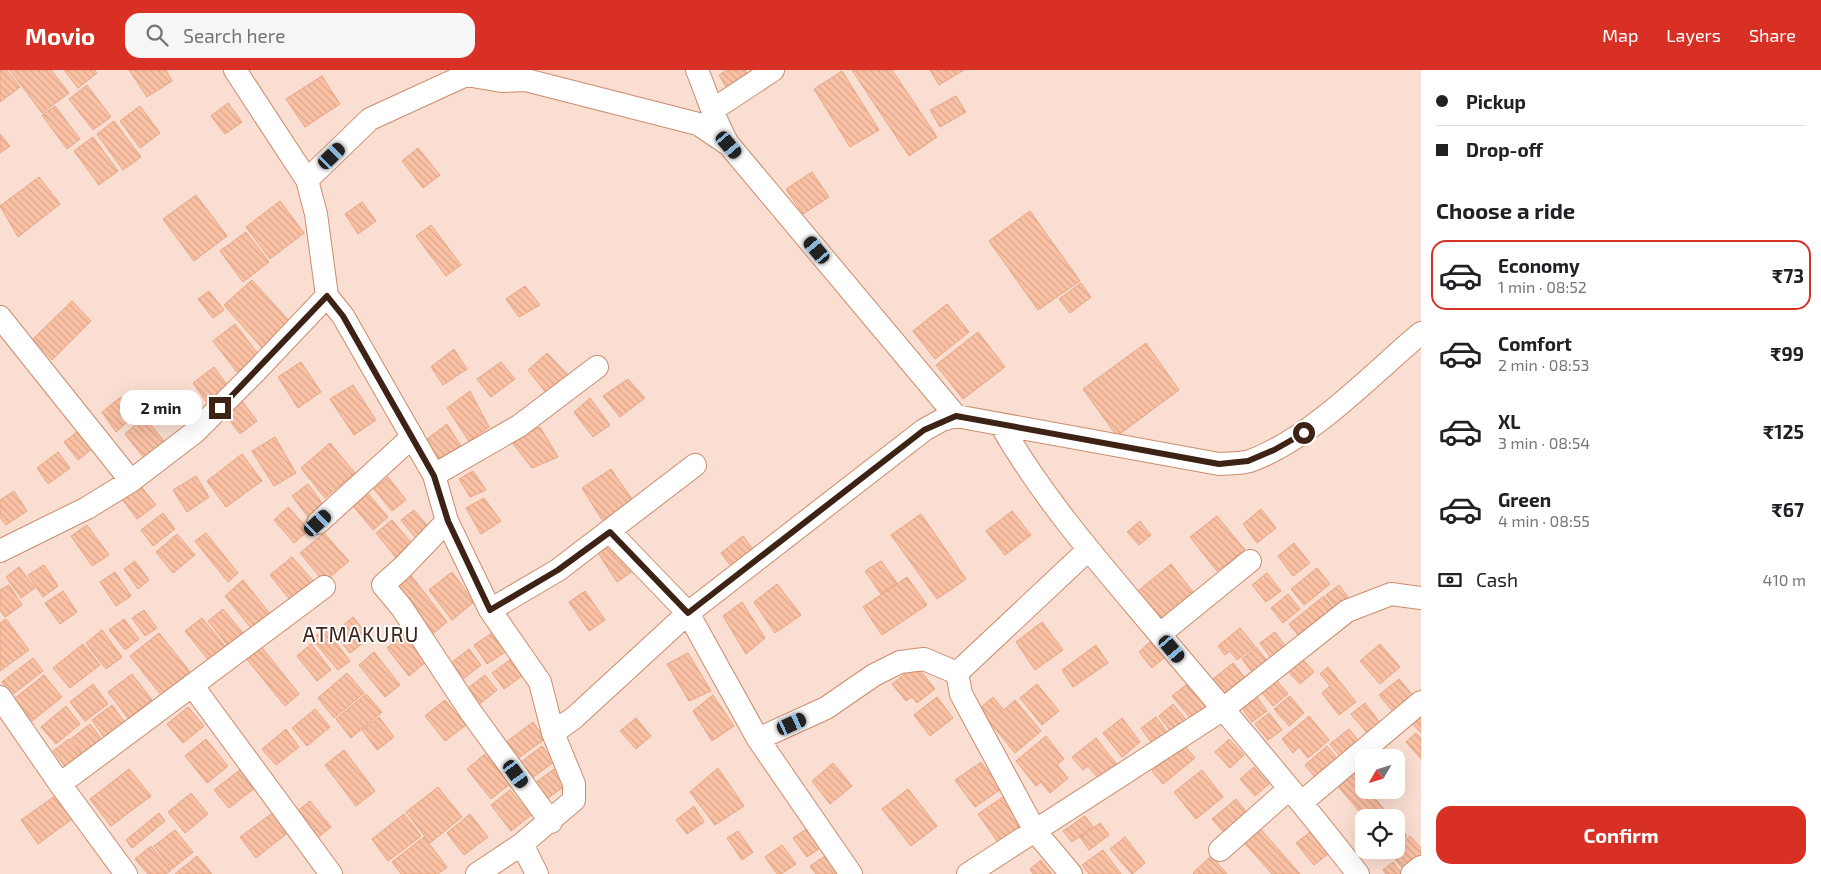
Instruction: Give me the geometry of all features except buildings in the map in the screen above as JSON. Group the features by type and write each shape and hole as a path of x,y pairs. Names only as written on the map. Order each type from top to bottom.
{"street":[{"path":"235,70 307,180 316,214 327,296 343,316 434,476 448,521 490,610 540,682 553,733 574,784 574,800 551,822 477,874"},
{"path":"697,70 714,110 715,122 729,145 956,416"},
{"path":"714,110 773,70"},
{"path":"307,180 370,119 465,72 502,81 526,80 698,124 729,145"},
{"path":"0,551 59,524 131,481 195,432 256,372 327,296"},
{"path":"0,317 131,481"},
{"path":"553,733 575,717 688,613 924,430 956,416 1219,464 1248,461 1274,450 1304,433 1421,333"},
{"path":"434,476 519,426 597,367"},
{"path":"1002,424 1041,486 1088,550 1296,795 1358,874"},
{"path":"318,523 411,438"},
{"path":"490,610 558,570 695,465"},
{"path":"448,521 383,585 402,608 470,711 551,822"},
{"path":"610,532 688,613 758,739 851,874"},
{"path":"957,673 1088,550"},
{"path":"1160,634 1250,561"},
{"path":"60,784 324,587"},
{"path":"968,874 1222,710 1347,611 1391,594 1421,598"},
{"path":"758,739 826,708 874,676 900,662 924,659 957,673"},
{"path":"957,673 961,694 1035,831 1071,874"},
{"path":"192,685 331,874"},
{"path":"0,697 60,784 126,874"},
{"path":"1220,850 1421,702"},
{"path":"522,844 537,874"},
{"path":"1412,874 1421,867"}],"district":[{"name":"ATMAKURU","path":"361,633"}],"route":[{"path":"220,408 327,296 343,316 434,476 448,521 490,610 558,570 610,532 688,613 924,430 942,420 956,416 1219,464 1248,461 1274,450 1304,433"}]}
